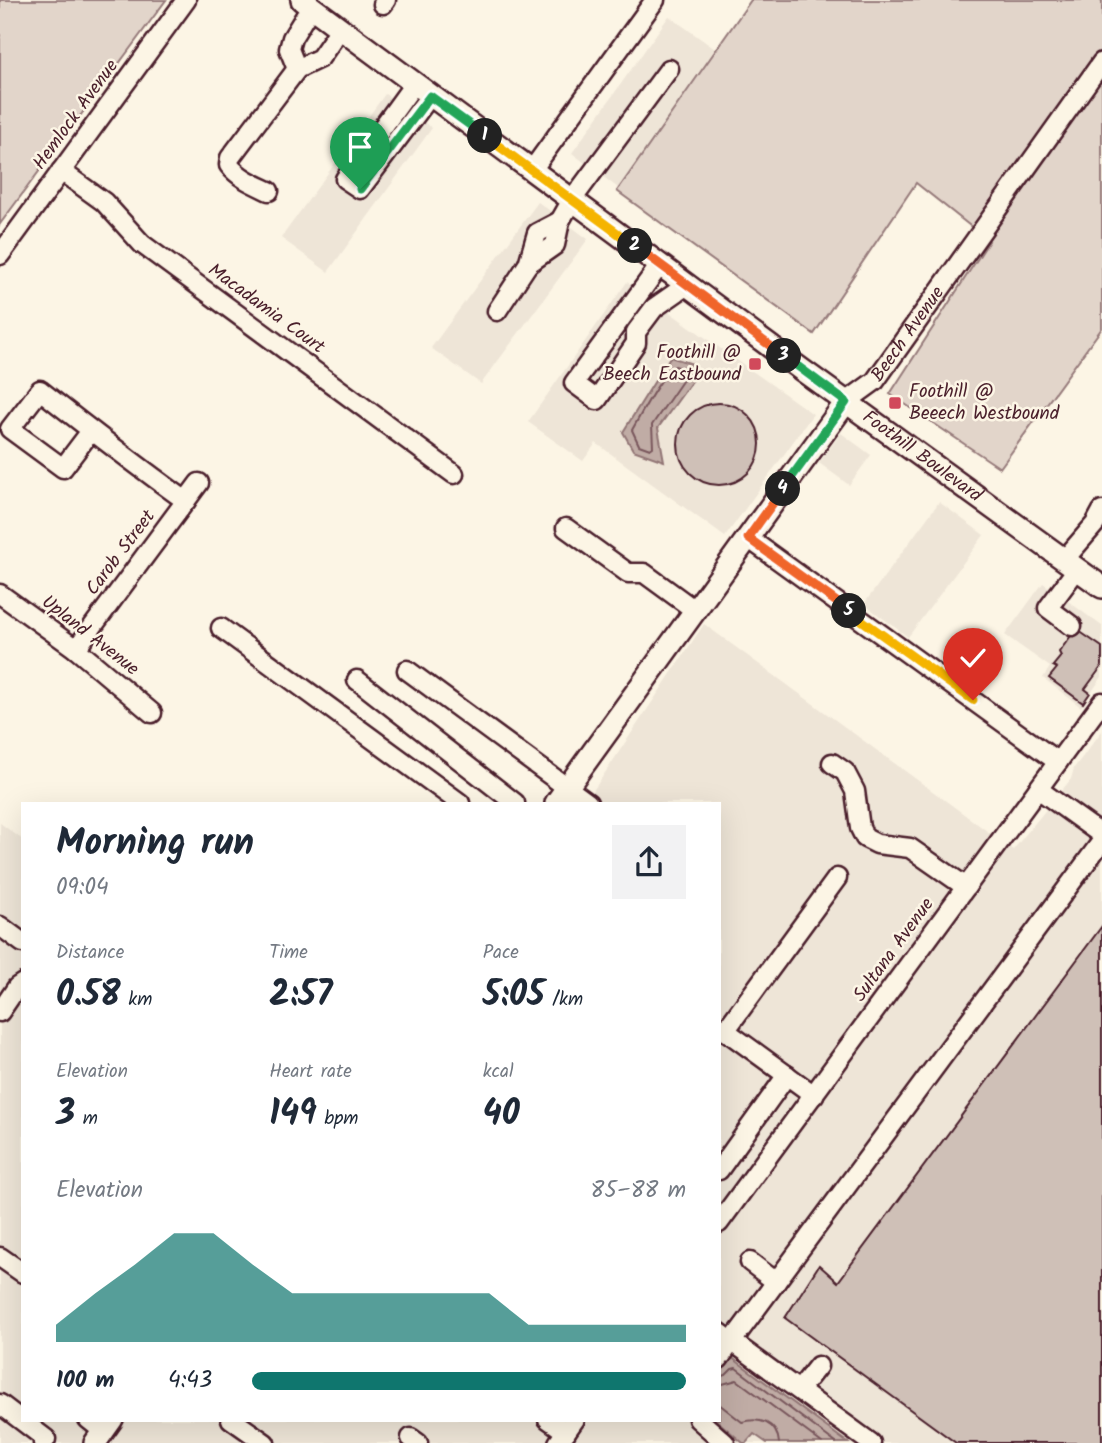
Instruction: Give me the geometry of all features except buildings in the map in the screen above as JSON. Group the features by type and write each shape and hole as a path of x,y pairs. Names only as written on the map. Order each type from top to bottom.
{"main road":[{"name":"Foothill Boulevard","path":"307,4 846,402 1102,587"},
{"name":"Beech Avenue","path":"562,795 846,402"}],"street":[{"name":"Hemlock Avenue","path":"0,255 186,0"},
{"path":"532,170 655,0"},
{"path":"297,69 289,49 307,4"},
{"path":"269,191 250,183 234,171 229,164 230,158 297,69 320,58 340,29"},
{"name":"Beech Avenue","path":"846,402 876,381 1102,62"},
{"path":"497,311 528,264 537,233 560,221 572,200 669,69"},
{"path":"422,90 360,189 345,179 422,90"},
{"name":"Macadamia Court","path":"61,171 104,202 142,244 454,474"},
{"path":"660,265 574,383 597,400 636,343 636,332 654,308 687,285"},
{"path":"92,431 63,468 10,429 40,390 186,501"},
{"name":"Carob Street","path":"75,649 200,482"},
{"path":"1072,626 1048,608 1070,564 1102,511"},
{"path":"566,528 628,573 644,573 696,611"},
{"path":"748,538 1058,762"},
{"name":"Upland Avenue","path":"0,594 75,649 152,713"},
{"path":"221,628 459,802"},
{"path":"407,670 562,795 585,802"},
{"path":"357,680 514,802"},
{"name":"Sultana Avenue","path":"721,1220 1102,702"},
{"path":"832,763 845,772 855,791 860,828 865,838 877,845 910,848 966,887"},
{"path":"1038,789 1102,835"},
{"path":"871,1443 726,1337 776,1282 1102,841"},
{"path":"814,1095 722,1029 837,878"},
{"path":"0,926 21,942"},
{"path":"0,1013 21,984"},
{"path":"721,1167 787,1075"},
{"path":"0,1257 21,1272"},
{"path":"750,1262 776,1282"},
{"path":"799,1390 818,1366"},
{"path":"0,1404 21,1420"},
{"path":"24,1422 46,1439 43,1443"},
{"path":"235,1422 265,1443"},
{"path":"551,1422 563,1436"},
{"path":"701,1422 725,1443"}],"shaded area":[{"path":"0,0 166,0 0,224"},
{"path":"751,0 1102,0 1102,328 1000,468 890,394 989,241 916,183 814,334 617,191"},
{"path":"669,16 715,49 618,188 572,153"},
{"path":"385,94 432,128 328,272 281,238"},
{"path":"538,202 588,239 481,384 431,348"},
{"path":"627,282 813,414 725,537 596,443 583,461 528,422"},
{"path":"841,433 871,455 849,485 819,463"},
{"path":"939,502 984,535 908,637 864,604"},
{"path":"1043,583 1102,626 1102,677 1081,707 1043,678 1050,667 1005,635"},
{"path":"704,624 1013,850 1071,779 1074,768 1102,731 1102,1443 0,1443 0,823 21,839 21,1422 721,1422 721,802 586,802"}],"water":[{"path":"670,357 693,364 697,374 658,428 664,461 633,450 623,432"},
{"path":"731,1357 848,1443 767,1443 754,1434 743,1443 718,1422 721,1422 721,1370"}],"place":[{"name":"Foothill @ Beech Eastbound","path":"755,364"},
{"name":"Foothill @ Beeech Westbound","path":"895,403"}],"route":[{"path":"360,189 430,96 846,402 748,538 973,700"}]}
